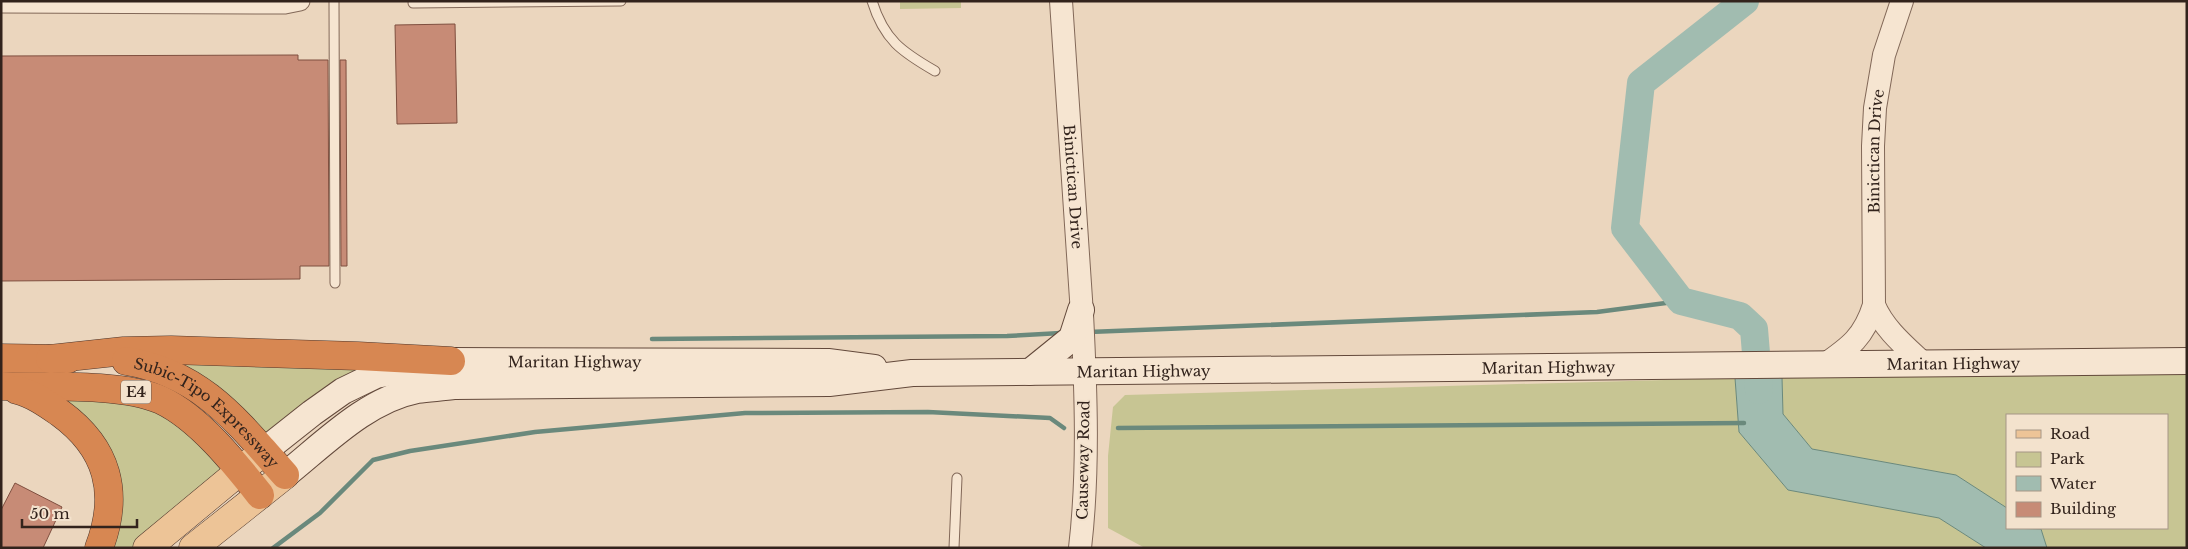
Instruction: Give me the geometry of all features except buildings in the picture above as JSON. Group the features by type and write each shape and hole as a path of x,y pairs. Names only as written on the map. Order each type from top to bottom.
{"highway":[{"path":"50,359 124,351 171,350 451,361"},
{"name":"Subic-Tipo Expressway","path":"1,358 121,360 148,365 172,373 209,396 264,451 285,475"},
{"name":"Subic-Tipo Expressway","path":"2,386 103,389 134,392 160,400 187,416 240,470 260,495"},
{"path":"2,386 26,392 56,410 87,437 97,453 108,480 110,499 106,532 100,548"}],"main road":[{"path":"1030,372 1072,338 1082,310"},
{"name":"Maritan Highway","path":"264,451 343,391 376,375 451,361 828,362 912,373"},
{"name":"Maritan Highway","path":"285,475 360,415 380,404 416,390 455,386 829,383 912,373 2187,361"},
{"path":"146,548 264,451"},
{"path":"193,548 285,475"}],"street":[{"path":"1,3 285,4 300,1"},
{"name":"Binictican Drive","path":"1061,1 1076,209 1084,372"},
{"name":"Binictican Drive","path":"1824,365 1861,336 1869,322 1874,305 1872,146 1875,108 1884,55 1902,1"},
{"path":"1874,305 1879,317 1924,364"},
{"name":"Causeway Road","path":"1080,548 1084,510 1084,372"}],"lane":[{"path":"334,1 335,283"},
{"path":"413,3 621,1"},
{"path":"872,1 878,20 894,43 910,56 935,71"},
{"path":"954,548 957,478"}],"green space":[{"path":"900,1 961,1 961,8 900,9"},
{"path":"179,359 369,363 268,436 180,365"},
{"path":"2187,373 2187,548 2047,548 2041,529 2168,529 2168,414 2006,414 2006,507 1956,475 1812,449 1783,414 1782,377"},
{"path":"1735,378 1739,432 1788,490 1939,518 1986,548 1145,548 1108,528 1108,456 1113,407 1125,395"},
{"path":"62,401 120,402 154,410 182,427 221,468 220,475 133,548 108,548 114,521"}],"water":[{"path":"1782,377 1783,414 1812,449 1956,475 2006,507 2006,529 2041,529 2047,548 1986,548 1939,518 1788,490 1739,432 1735,378"}],"waterway":[{"path":"1745,1 1641,83 1625,228 1681,301 1740,316 1754,329 1759,390"},
{"path":"1089,332 1597,312 1681,301"},
{"path":"652,339 1007,336 1061,333"},
{"path":"273,548 320,513 373,460 410,451 535,432 745,413 928,412 1050,418 1064,428"},
{"path":"1118,428 1744,423"}]}
